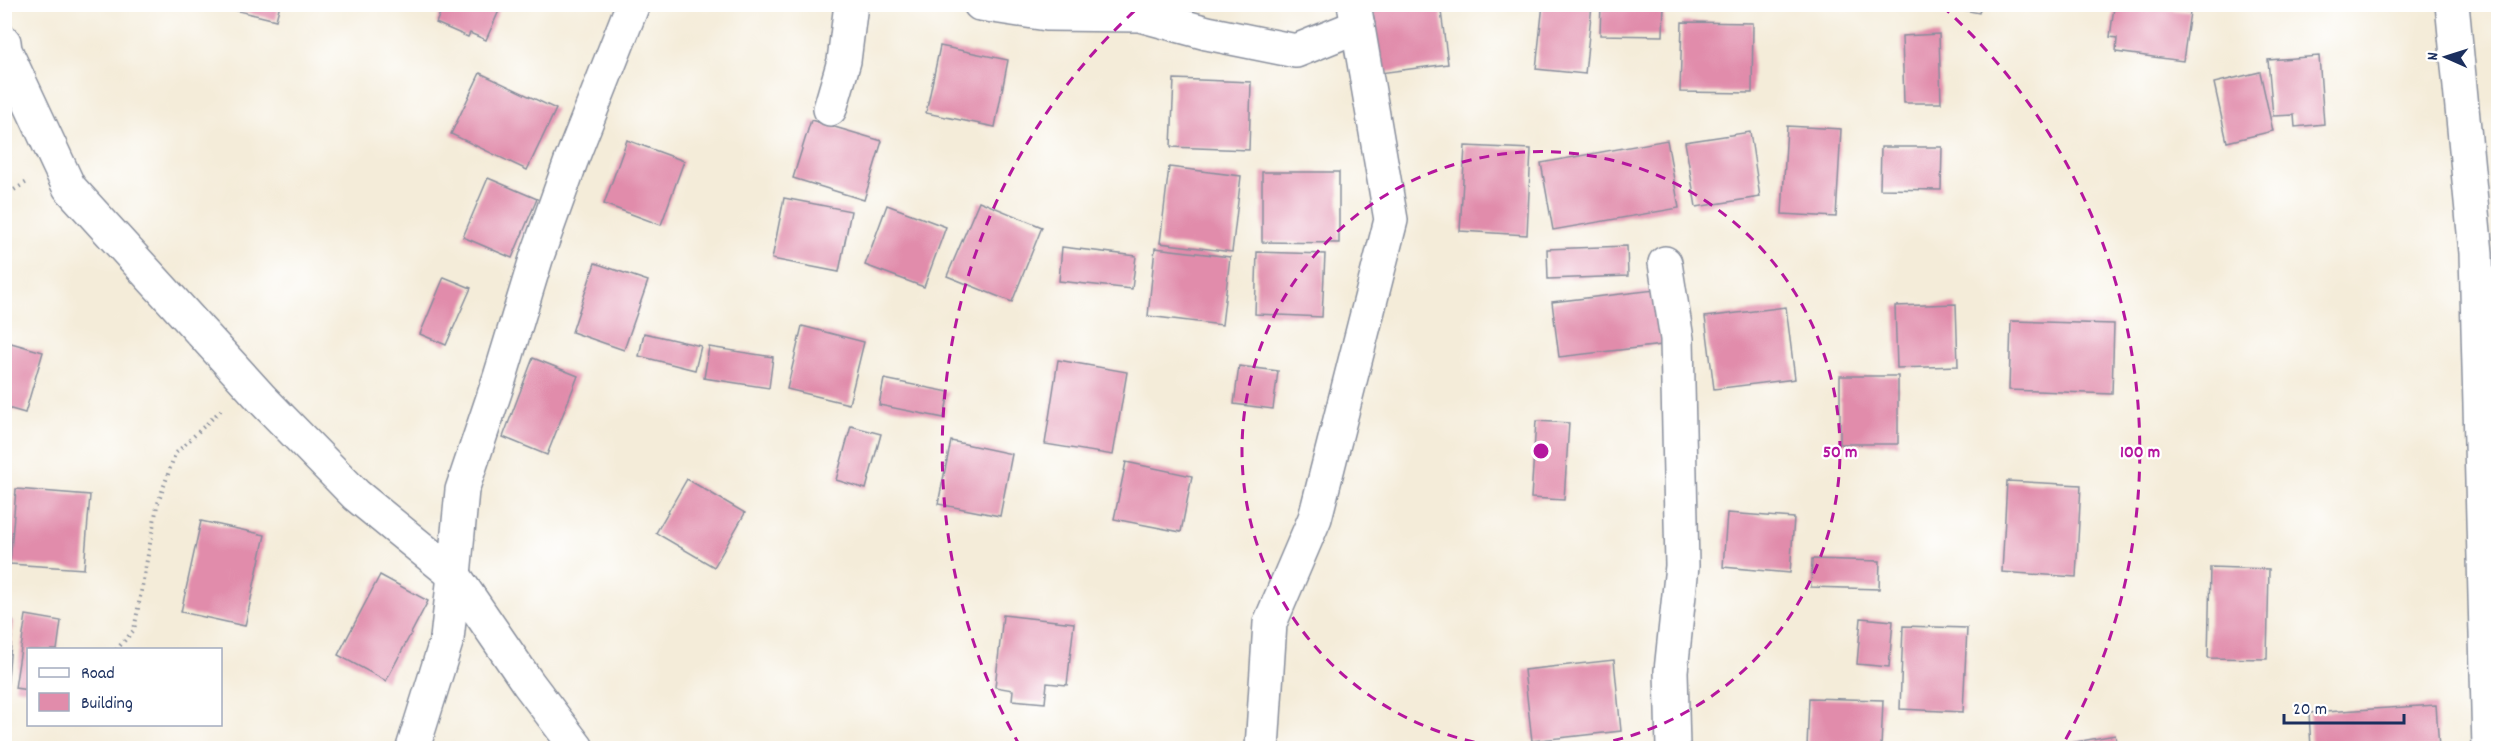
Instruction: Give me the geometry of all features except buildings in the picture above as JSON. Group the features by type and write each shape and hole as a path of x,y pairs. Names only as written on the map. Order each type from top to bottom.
{"street":[{"path":"413,748 447,639 462,490 536,260 571,161 633,4"},
{"path":"830,109 844,61 851,4"},
{"path":"980,4 1047,14 1140,15 1207,33 1296,51 1356,15 1391,220 1315,518 1270,623 1262,748"},
{"path":"2452,4 2487,255 2489,748"},
{"path":"4,42 5,50 69,187 262,399 356,495 454,575 528,683 577,748"},
{"path":"1665,263 1677,339 1682,567 1671,670 1673,748"}],"path":[{"path":"118,648 134,630 157,506 175,454 218,411 262,399"}]}
